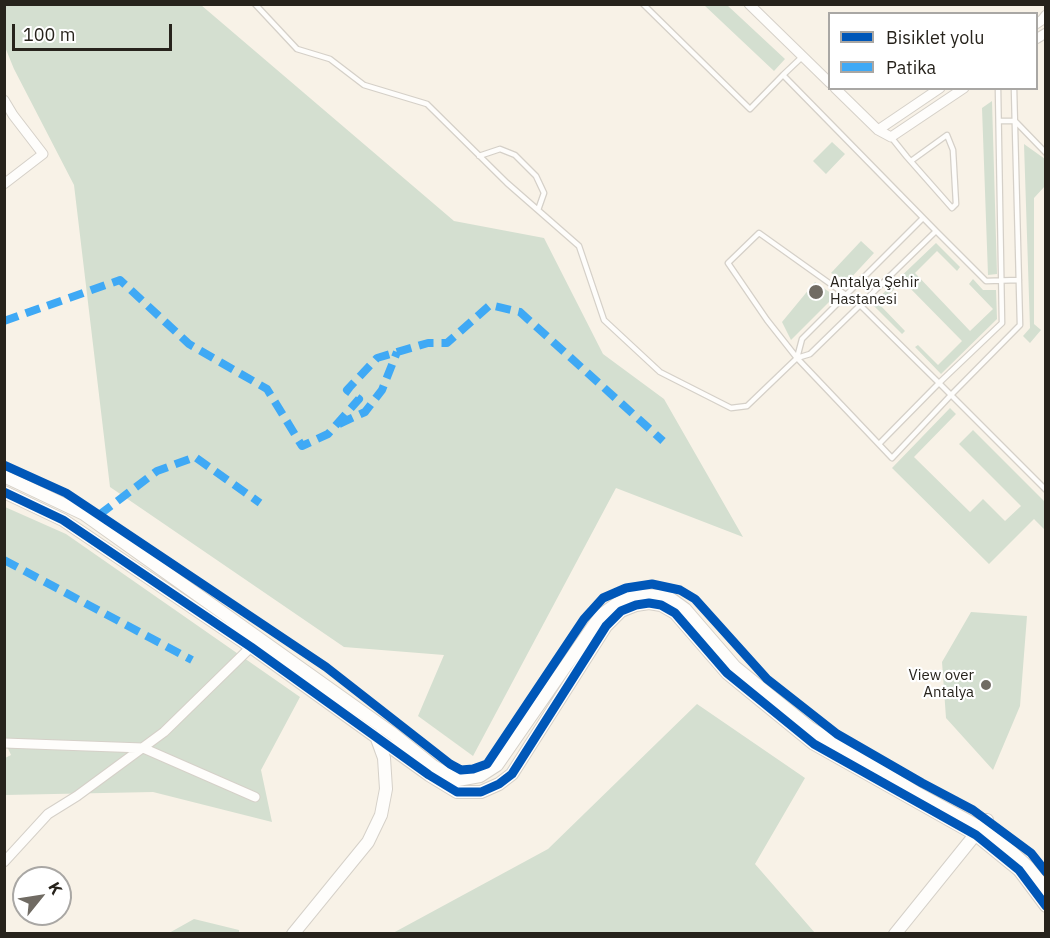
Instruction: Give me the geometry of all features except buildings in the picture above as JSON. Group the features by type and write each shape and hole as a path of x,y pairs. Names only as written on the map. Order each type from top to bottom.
{"street":[{"path":"749,4 828,81"},
{"path":"837,90 878,130 891,137 961,90"},
{"path":"878,130 936,90"},
{"path":"4,100 43,154 4,184"},
{"path":"4,476 84,514 393,734 434,766 458,780 480,776 497,765 601,615 633,595 667,596 685,609 735,667 810,728 999,840 1029,868 1046,889"},
{"path":"4,492 63,520 251,647 429,775 457,792 481,792 499,784 512,774 606,626 621,611 636,605 649,603 661,605 675,613 727,673 814,744 981,828 1019,870 1046,906"},
{"path":"4,862 48,814 78,796 164,732 251,647"},
{"path":"293,933 368,842 381,815 386,789 384,758 376,736"},
{"path":"4,743 143,748 255,796"},
{"path":"895,933 981,828"}],"lane":[{"path":"255,4 297,49 330,59 364,85 427,104 507,183 579,246 604,320 660,372 731,408 747,406 797,358 810,354 936,231"},
{"path":"643,4 750,109 802,57"},
{"path":"783,75 986,281 1019,280"},
{"path":"879,444 939,382 1002,323 999,90"},
{"path":"1014,90 1020,325 951,394 892,458 797,358 767,320 728,263 759,233 846,295 860,305 939,382 951,394 1046,490"},
{"path":"999,121 1015,121 1046,153"},
{"path":"891,137 952,208 956,204 953,150 947,135 912,161"},
{"path":"479,156 500,148 515,154 536,176 544,193 538,210"},
{"path":"797,358 802,339 923,219"}],"green space":[{"path":"4,5 201,5 454,221 544,238 603,354 664,399 743,537 616,488 473,756 418,716 444,655 344,647 110,487 74,185 5,47"},
{"path":"704,5 727,5 785,59 774,71"},
{"path":"992,101 997,274 988,275 982,108"},
{"path":"832,142 845,154 826,174 813,161"},
{"path":"1024,144 1045,159 1045,186 1034,198 1034,324 1041,330 1030,343 1023,336 1030,328"},
{"path":"861,241 874,253 848,281 831,273"},
{"path":"936,243 960,267 957,271 937,251 915,273 970,331 993,309 969,284 973,279 983,290 996,290 997,319 941,374 915,347 918,345 938,365 962,341 903,281 879,304 905,331 902,334 872,304"},
{"path":"815,282 835,296 791,340 782,322"},
{"path":"950,408 956,414 914,457 970,512 983,499 1005,521 1021,506 959,444 973,430 1045,502 1045,530 1034,519 989,564 892,468"},
{"path":"5,507 66,534 300,697 261,770 272,822 153,792 5,795 5,758 11,755 5,742"},
{"path":"971,612 1027,616 1020,706 993,770 946,718 942,662"},
{"path":"697,704 805,778 755,864 815,933 393,933 548,849"},
{"path":"194,919 239,930 239,933 169,933"}],"marked path":[{"path":"4,321 120,280 189,344 267,389 302,446 328,434 359,399 347,390 377,358 428,343 447,343 490,305 520,312 663,441"},
{"path":"339,424 365,412 382,390 397,352"},
{"path":"99,515 157,471 195,457 260,503"},
{"path":"4,560 192,660"}],"cycle path":[{"path":"4,465 66,493 99,515 326,667 450,764 461,770 487,764 584,619 603,598 626,588 652,584 680,590 695,599 767,679 837,734 973,810 1031,853 1046,872"},
{"path":"4,492 63,520 251,647 429,775 457,792 481,792 499,784 512,774 606,626 621,611 636,605 649,603 661,605 675,613 727,673 814,744 976,835 1019,870 1046,906"}],"place":[{"name":"Antalya Şehir Hastanesi","path":"816,292"},
{"name":"View over Antalya","path":"986,685"}]}
